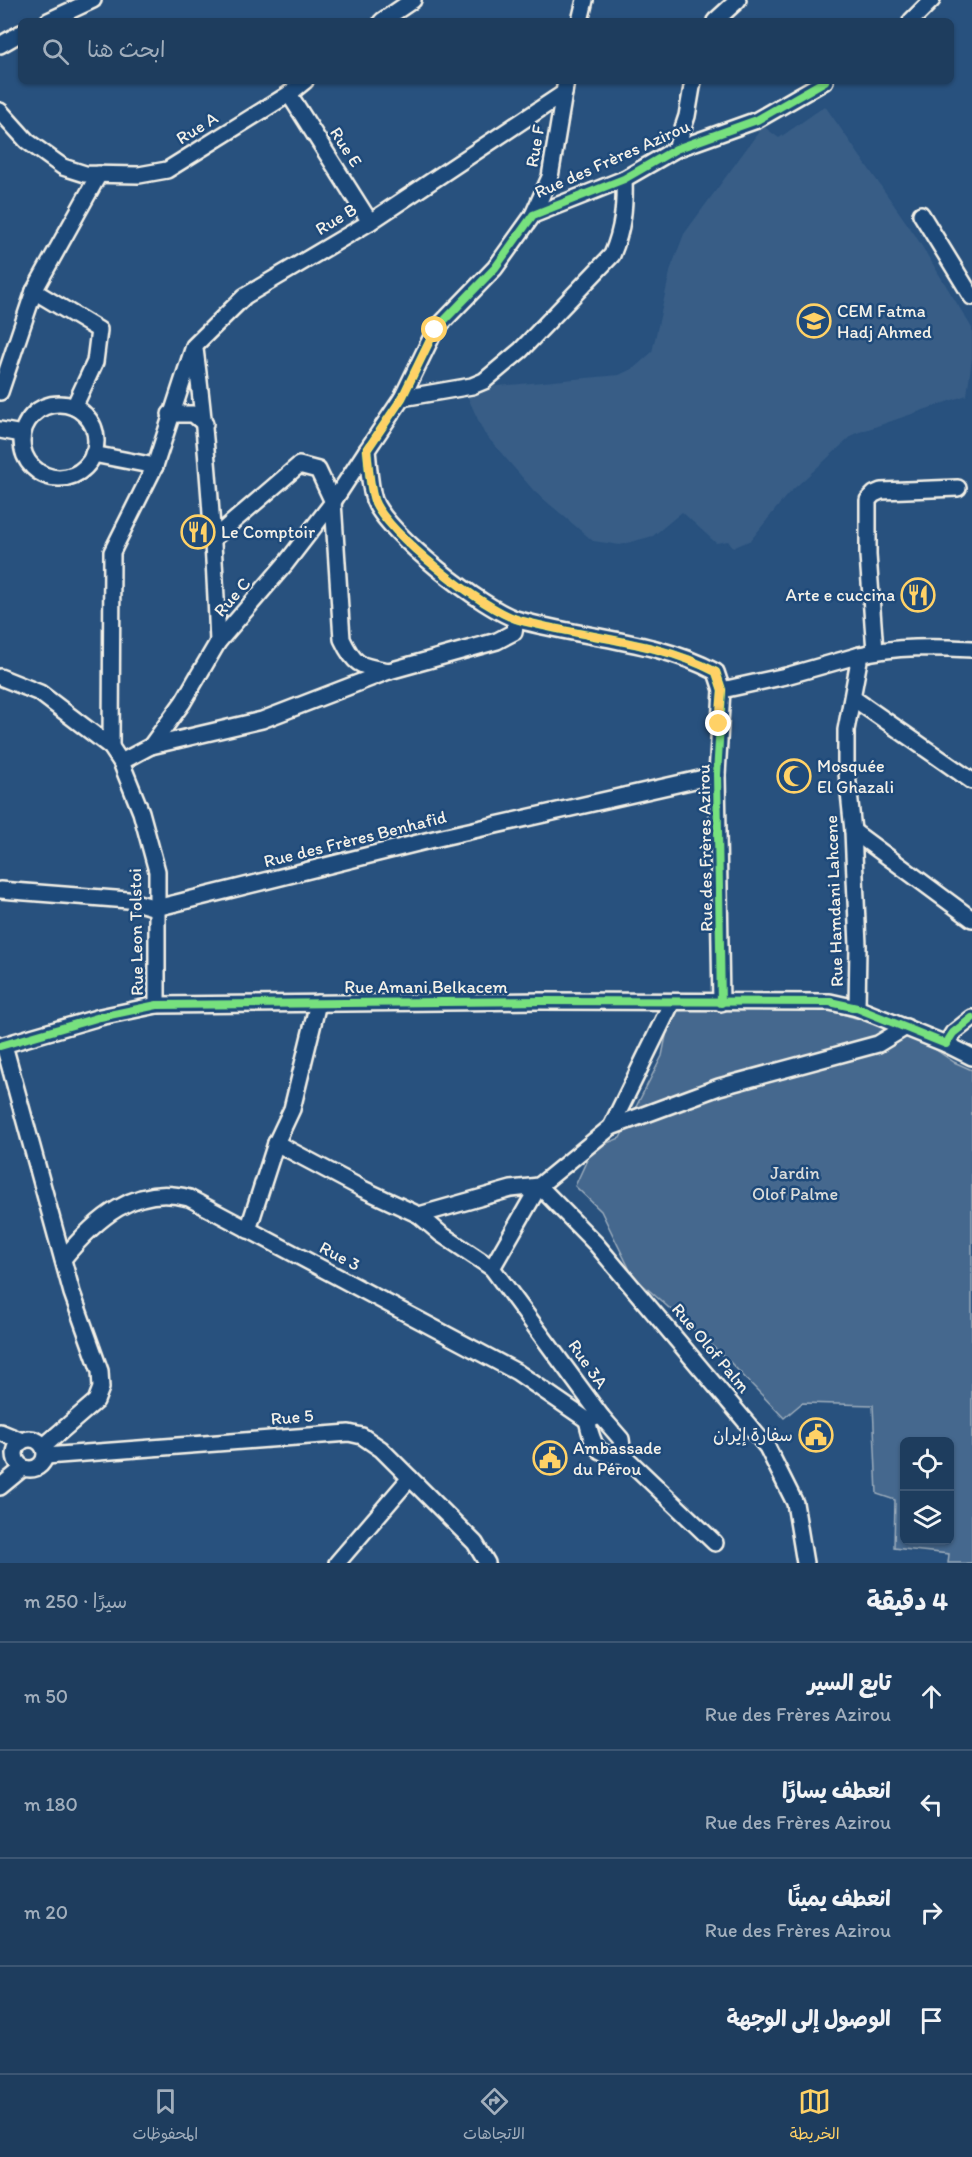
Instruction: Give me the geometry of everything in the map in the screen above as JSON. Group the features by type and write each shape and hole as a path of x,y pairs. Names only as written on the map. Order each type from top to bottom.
{"street":[{"path":"54,18 93,0"},
{"path":"386,18 413,0"},
{"path":"581,18 585,0"},
{"path":"718,18 738,0"},
{"path":"913,18 932,0"},
{"path":"0,45 18,35"},
{"name":"Rue A","path":"0,111 27,141 63,167 85,174 139,175 167,170 301,84"},
{"path":"676,149 687,116 692,84"},
{"name":"Rue des Frères Azirou","path":"367,450 402,398 435,330 495,268 533,215 624,179 676,149 757,120 820,84"},
{"name":"Rue F","path":"533,215 550,177 565,87"},
{"name":"Rue B","path":"111,747 112,552 155,466 170,414 194,346 245,296 370,222 565,87"},
{"name":"Rue E","path":"289,94 370,222"},
{"path":"0,392 34,291 99,174"},
{"path":"402,398 472,386 484,381 521,350 612,255 620,237 625,209 624,179"},
{"path":"921,214 972,297"},
{"path":"34,291 99,330 95,362 74,407"},
{"path":"194,346 205,424 214,538 218,642"},
{"path":"49,405 74,407 83,413 95,432 93,454 87,465 78,473 53,478 41,474 25,456 22,434 28,419 49,405"},
{"path":"170,414 192,414 205,424"},
{"path":"0,430 22,434"},
{"path":"367,450 375,501 390,525 449,579 516,620 671,654 716,672 722,690 786,676 867,653 972,649"},
{"name":"Rue C","path":"122,762 151,746 183,702 218,642 286,563 333,502 367,450"},
{"path":"93,454 155,466"},
{"path":"214,538 299,465 318,470 333,502 342,639 349,655 358,665 389,671"},
{"name":"Rue Hamdani Lahcene","path":"857,1008 858,946 853,831 846,764 846,730 867,653 868,500 881,491 958,488"},
{"path":"151,746 262,720 389,671 497,641 514,632 516,620"},
{"name":"Rue Leon Tolstoi","path":"0,676 39,693 111,747 122,762 141,812 157,871 158,1005"},
{"name":"Rue des Frères Azirou","path":"721,1003 717,776 722,690"},
{"path":"853,698 972,781"},
{"name":"Rue des Frères Benhafid","path":"0,890 128,900 156,908 438,838 717,776"},
{"path":"853,831 972,919"},
{"name":"Rue Amani Belkacem","path":"2,1046 100,1017 158,1005 794,1001 830,1002 857,1008 946,1044"},
{"path":"611,1126 672,1002"},
{"path":"248,1230 276,1143 291,1109 318,1003"},
{"path":"972,1018 953,1033 946,1044 972,1057"},
{"path":"492,1268 538,1186 611,1126 719,1087 878,1044 906,1027"},
{"path":"0,1487 23,1468 38,1468 45,1451 87,1411 101,1388 100,1371 63,1259 2,1046"},
{"name":"Rue 3A","path":"276,1143 363,1189 419,1215 441,1234 492,1268 594,1418 621,1439 623,1455 715,1543"},
{"path":"419,1215 511,1189 538,1186"},
{"name":"Rue Olof Palm","path":"538,1186 596,1244 767,1447 795,1503 805,1563"},
{"name":"Rue 3","path":"63,1259 89,1228 130,1203 158,1193 189,1198 517,1372 594,1418"},
{"path":"594,1418 593,1444 599,1450 612,1456 623,1455"},
{"path":"0,1432 19,1445"},
{"name":"Rue 5","path":"45,1451 350,1433 362,1436 381,1449 475,1543 487,1563"},
{"path":"0,1440 19,1445 34,1439 45,1451"},
{"path":"19,1445 15,1457 23,1468"},
{"path":"337,1563 410,1478"}],"shaded area":[{"name":"CEM Fatma Hadj Ahmed","path":"825,106 915,235 972,328 972,358 967,395 854,434 787,495 751,540 733,548 728,541 716,543 682,512 653,536 620,545 593,541 534,491 484,433 464,389 619,375 634,368 652,352 671,268 684,234 763,126 779,138"}],"green space":[{"name":"Jardin Olof Palme","path":"813,1005 917,1037 954,1062 972,1070 972,1563 948,1563 949,1554 894,1548 895,1500 877,1494 873,1405 802,1403 784,1418 729,1361 633,1276 601,1211 575,1186 592,1149 620,1138 662,1056 671,1011"}],"cycle path":[{"path":"721,1003 717,775 722,690 716,672 693,661 645,646 519,620 484,602 438,569 416,550 382,514 372,494 367,450 402,398 435,330 495,268 533,215 624,179 676,149 757,120 820,84"},
{"path":"0,1046 100,1017 157,1005 541,1001 830,1002 857,1008 946,1044 953,1033 972,1018"}],"place":[{"name":"CEM Fatma Hadj Ahmed","path":"814,321"},
{"name":"Le Comptoir","path":"198,532"},
{"name":"Arte e cuccina","path":"918,595"},
{"name":"Mosquée El Ghazali","path":"794,776"},
{"name":"سفارة إيران","path":"816,1435"},
{"name":"Ambassade du Pérou","path":"550,1458"}],"route":[{"path":"435,330 402,398 367,450 369,479 375,501 390,525 449,579 516,620 671,654 700,663 716,672 722,690 719,724"}]}
